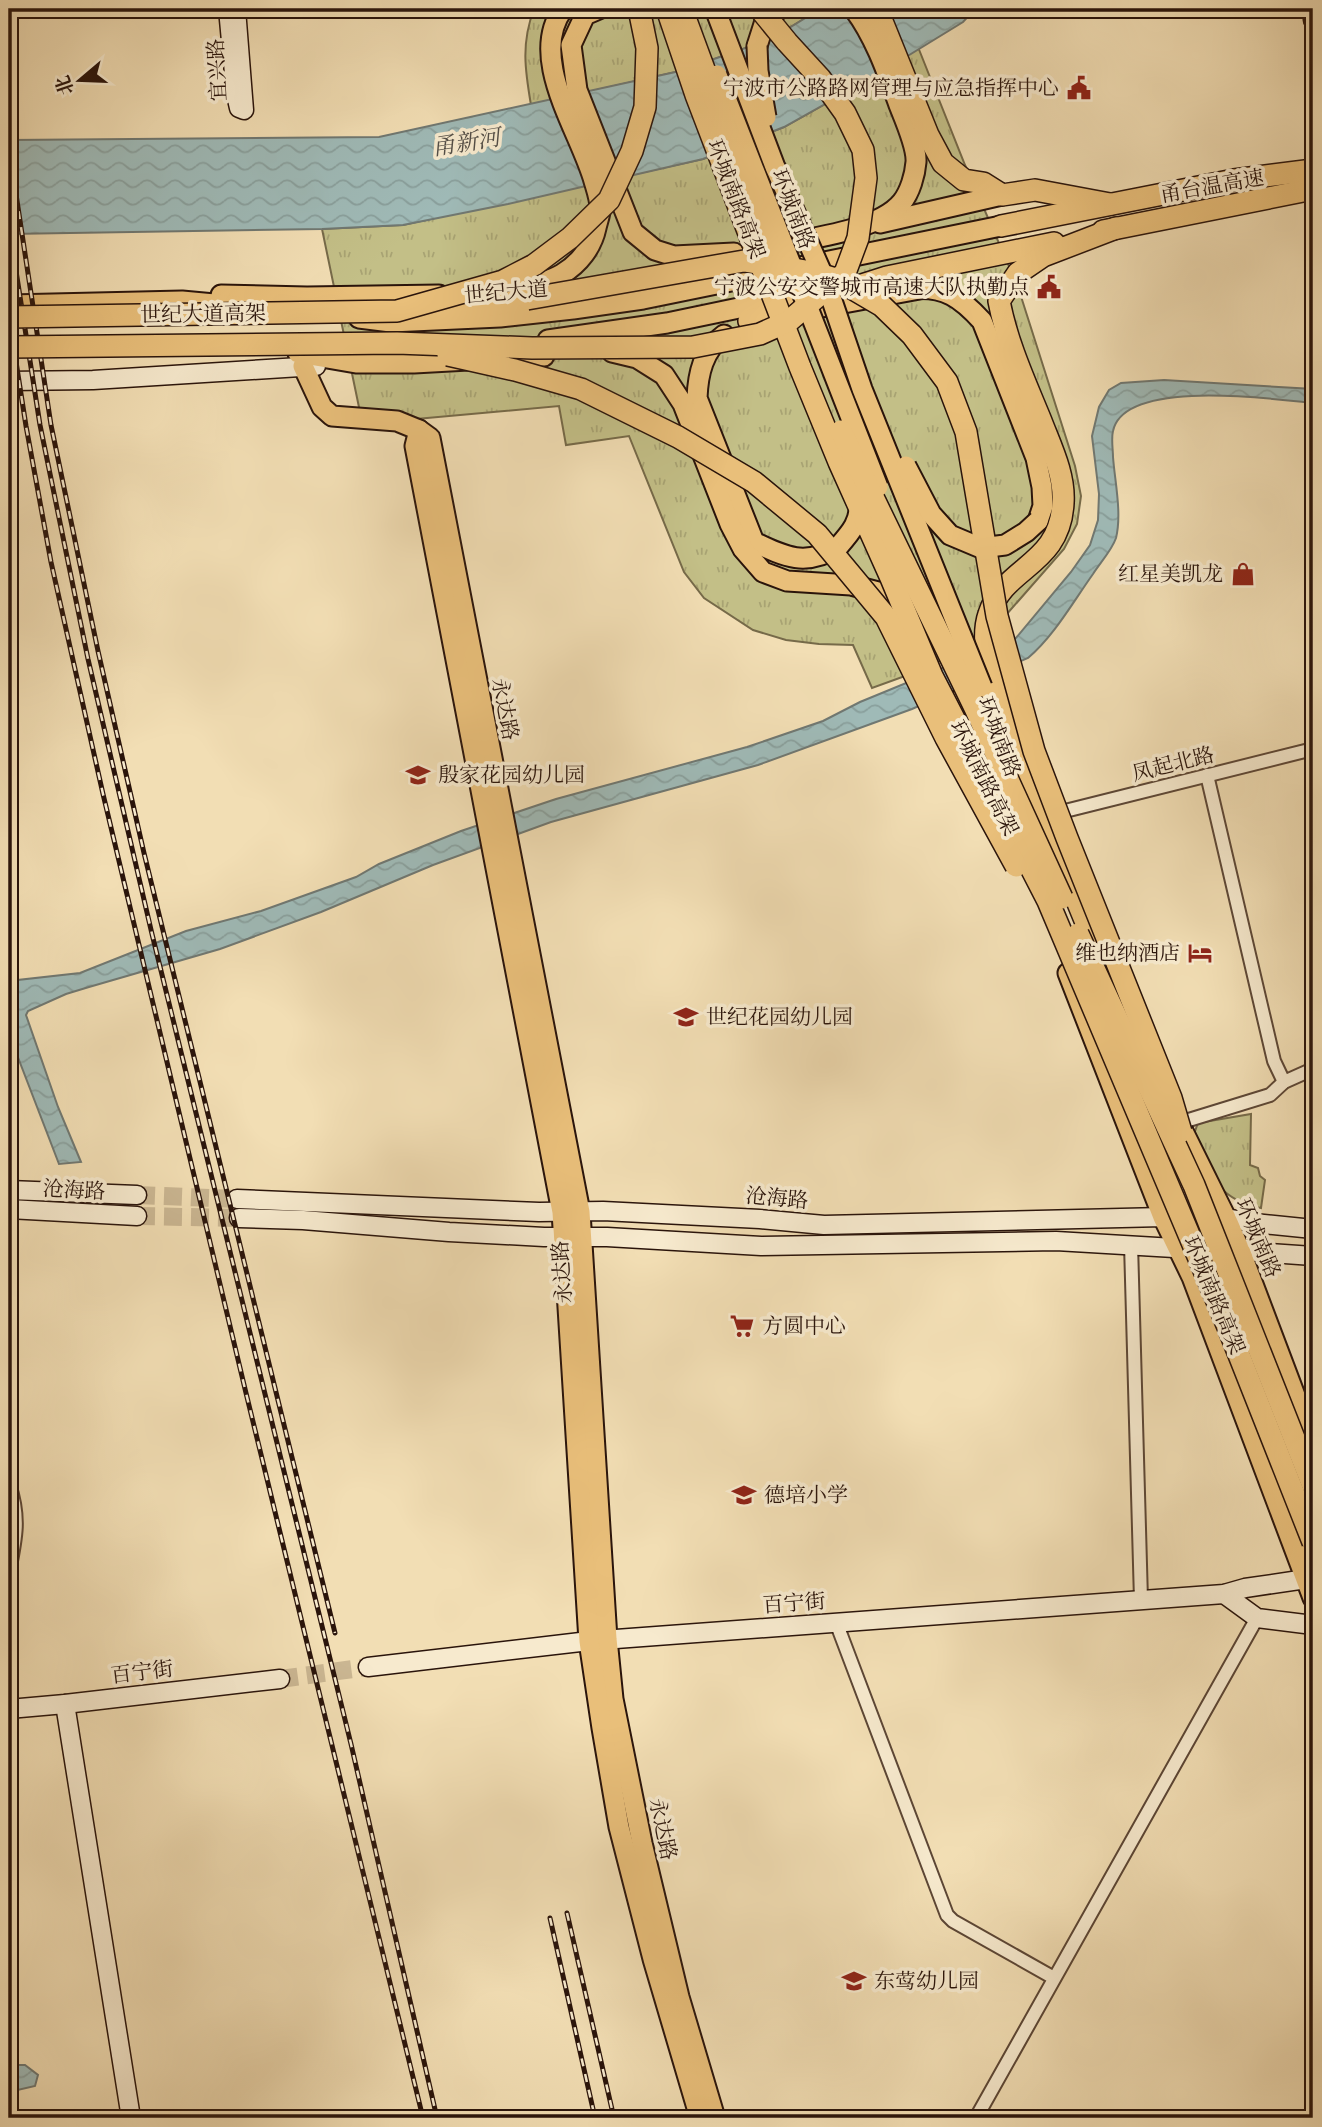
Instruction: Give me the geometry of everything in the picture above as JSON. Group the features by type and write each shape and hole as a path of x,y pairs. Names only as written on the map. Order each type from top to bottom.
{"highway":[{"path":"397,311 503,281 534,265 570,238 609,200 632,151 645,107 647,48 639,9"},
{"name":"环城南路高架","path":"667,9 696,95 839,462 932,676 1048,901 1071,967 1228,1327 1312,1538"},
{"name":"环城南路高架","path":"682,9 829,407 975,708 1194,1185 1313,1486"},
{"path":"397,343 532,348 693,347 760,334 789,321 845,273 860,226 866,178 863,150 845,113 820,78 760,9"},
{"path":"877,9 898,80 943,163 964,180 983,183 1002,195 1035,190 1110,204"},
{"path":"1234,180 1313,156"},
{"name":"甬台温高速","path":"1001,226 1234,180 1313,170"},
{"name":"甬台温高速","path":"1116,228 1313,189"},
{"path":"1242,203 1313,202"},
{"path":"747,314 822,289 1004,254 1116,228"},
{"path":"1097,949 988,684 986,640 993,602 1006,586 1044,553 1057,533 1063,503 1061,474 1004,330 999,301 1018,273 1043,256 1116,228"},
{"path":"397,311 462,310 744,261 812,272 836,279 882,306 912,335 947,382 966,432 998,616 1034,751 1171,1098 1194,1185"},
{"name":"世纪大道高架","path":"9,317 397,311"},
{"path":"397,343 515,370 581,389 678,437 754,482 817,534 886,617 1001,841 1071,967"},
{"name":"世纪大道高架","path":"9,347 397,343"}],"main road":[{"name":"宜兴路","path":"228,9 236,94 239,108 244,110 236,9"},
{"path":"511,291 562,275 581,258 593,241 600,212 592,172 558,89 550,58 552,28 563,9"},
{"path":"599,9 585,16 571,45 576,90 633,232 654,250 674,256 734,253"},
{"path":"656,9 663,12 684,35 699,65 786,279 833,399 860,484 860,510 854,529 838,547 825,555 806,559 783,556 754,542 696,398 698,373 705,357 720,338 747,314 887,277"},
{"name":"环城南路","path":"691,9 874,479 956,699 1071,967 1163,1217 1192,1277 1313,1598"},
{"name":"环城南路","path":"715,9 862,389 1097,949 1240,1250 1313,1443"},
{"path":"779,9 765,21 757,46 761,92 767,119 803,214 822,289 931,514 950,535 981,548 1005,545 1026,532 1038,521 1043,506 1036,458 982,321 968,305 948,292 925,288 822,289"},
{"path":"848,231 883,217 902,203 911,185 916,160 898,80 854,9"},
{"path":"1313,9 1313,20"},
{"path":"709,56 786,279 874,479"},
{"path":"182,301 212,295 457,295 511,291 617,275 848,231 1002,195"},
{"path":"848,231 1001,226"},
{"name":"世纪大道","path":"9,304 182,301 296,310 391,323 500,317 642,299 1001,226"},
{"path":"9,381 93,380 300,360 483,348 925,288"},
{"path":"9,354 414,363 535,357 587,350 637,358 664,375 683,404 730,524 743,549 763,572 787,581 851,585 878,592 892,601 909,616 928,643 956,699"},
{"name":"永达路","path":"300,360 322,407 332,416 397,421 419,430 415,446 494,813 571,1212 602,1728 619,1827 653,1959 700,2118"},
{"name":"沧海路","path":"9,1190 136,1195"},
{"name":"沧海路","path":"237,1199 760,1219 824,1225 1163,1217 1226,1218 1313,1229"},
{"name":"沧海路","path":"9,1209 137,1216"},
{"name":"沧海路","path":"239,1218 303,1220 449,1232 761,1246 1056,1241 1313,1256"},
{"name":"百宁街","path":"368,1667 598,1640 1224,1594 1245,1588 1306,1579"},
{"path":"1224,1594 1257,1618 1313,1625"},
{"name":"永达路","path":"598,1640 679,1997 715,2118"},
{"name":"百宁街","path":"9,1709 280,1679"},
{"path":"65,1704 131,2118"}],"street":[{"name":"凤起北路","path":"1042,816 1313,749"},
{"path":"1207,775 1274,1061 1284,1082"},
{"path":"1179,1123 1270,1095 1284,1082 1313,1069"},
{"path":"1131,1244 1141,1600"},
{"path":"9,1484 18,1518 9,1571"},
{"path":"976,2118 1257,1618"},
{"path":"836,1622 947,1915 1054,1979"}],"green space":[{"path":"534,9 820,9 771,39 680,71 531,105 525,57 527,33"},
{"path":"918,47 1018,287 1075,466 1081,496 1077,524 1064,549 979,643 916,672 872,688 853,645 786,640 753,630 704,598 684,572 629,436 566,445 559,406 416,419 360,412 322,229 403,225 703,159 784,127 875,76"},
{"path":"1251,1114 1250,1165 1258,1168 1260,1176 1265,1180 1261,1208 1246,1204 1224,1191 1210,1172 1194,1134 1198,1123"}],"water":[{"name":"甬新河","path":"820,9 975,9 963,22 784,127 703,159 403,225 322,229 9,234 9,140 379,137 680,71 771,39"},
{"path":"1164,380 1313,389 1313,403 1202,396 1171,398 1143,404 1123,414 1112,437 1118,508 1116,538 1063,618 1028,658 912,709 758,765 551,822 433,865 321,912 220,949 66,994 28,1011 26,1015 58,1107 81,1162 59,1164 9,1034 9,981 80,973 186,931 261,911 356,877 379,864 461,831 556,799 747,747 823,721 860,702 1016,638 1090,545 1098,520 1099,494 1092,436 1099,407 1109,390 1121,383"},
{"path":"9,2065 25,2065 38,2075 35,2086 9,2092"}],"tunnel":[{"path":"137,1195 237,1199"},
{"path":"137,1216 239,1218"},
{"path":"280,1679 368,1667"}],"railway":[{"path":"9,148 51,425 98,651 144,853 335,1633"},
{"path":"9,226 40,425 88,659 152,934 351,1744 437,2118"},
{"path":"9,317 51,562 103,794 423,2118"},
{"path":"567,1913 614,2118"},
{"path":"550,1918 595,2118"}],"place":[{"name":"宁波市公路路网管理与应急指挥中心","path":"1079,88"},
{"name":"宁波公安交警城市高速大队执勤点","path":"1049,287"},
{"name":"红星美凯龙","path":"1243,574"},
{"name":"殷家花园幼儿园","path":"418,775"},
{"name":"维也纳酒店","path":"1200,953"},
{"name":"世纪花园幼儿园","path":"686,1017"},
{"name":"方圆中心","path":"742,1326"},
{"name":"德培小学","path":"744,1495"},
{"name":"东莺幼儿园","path":"854,1981"}]}
